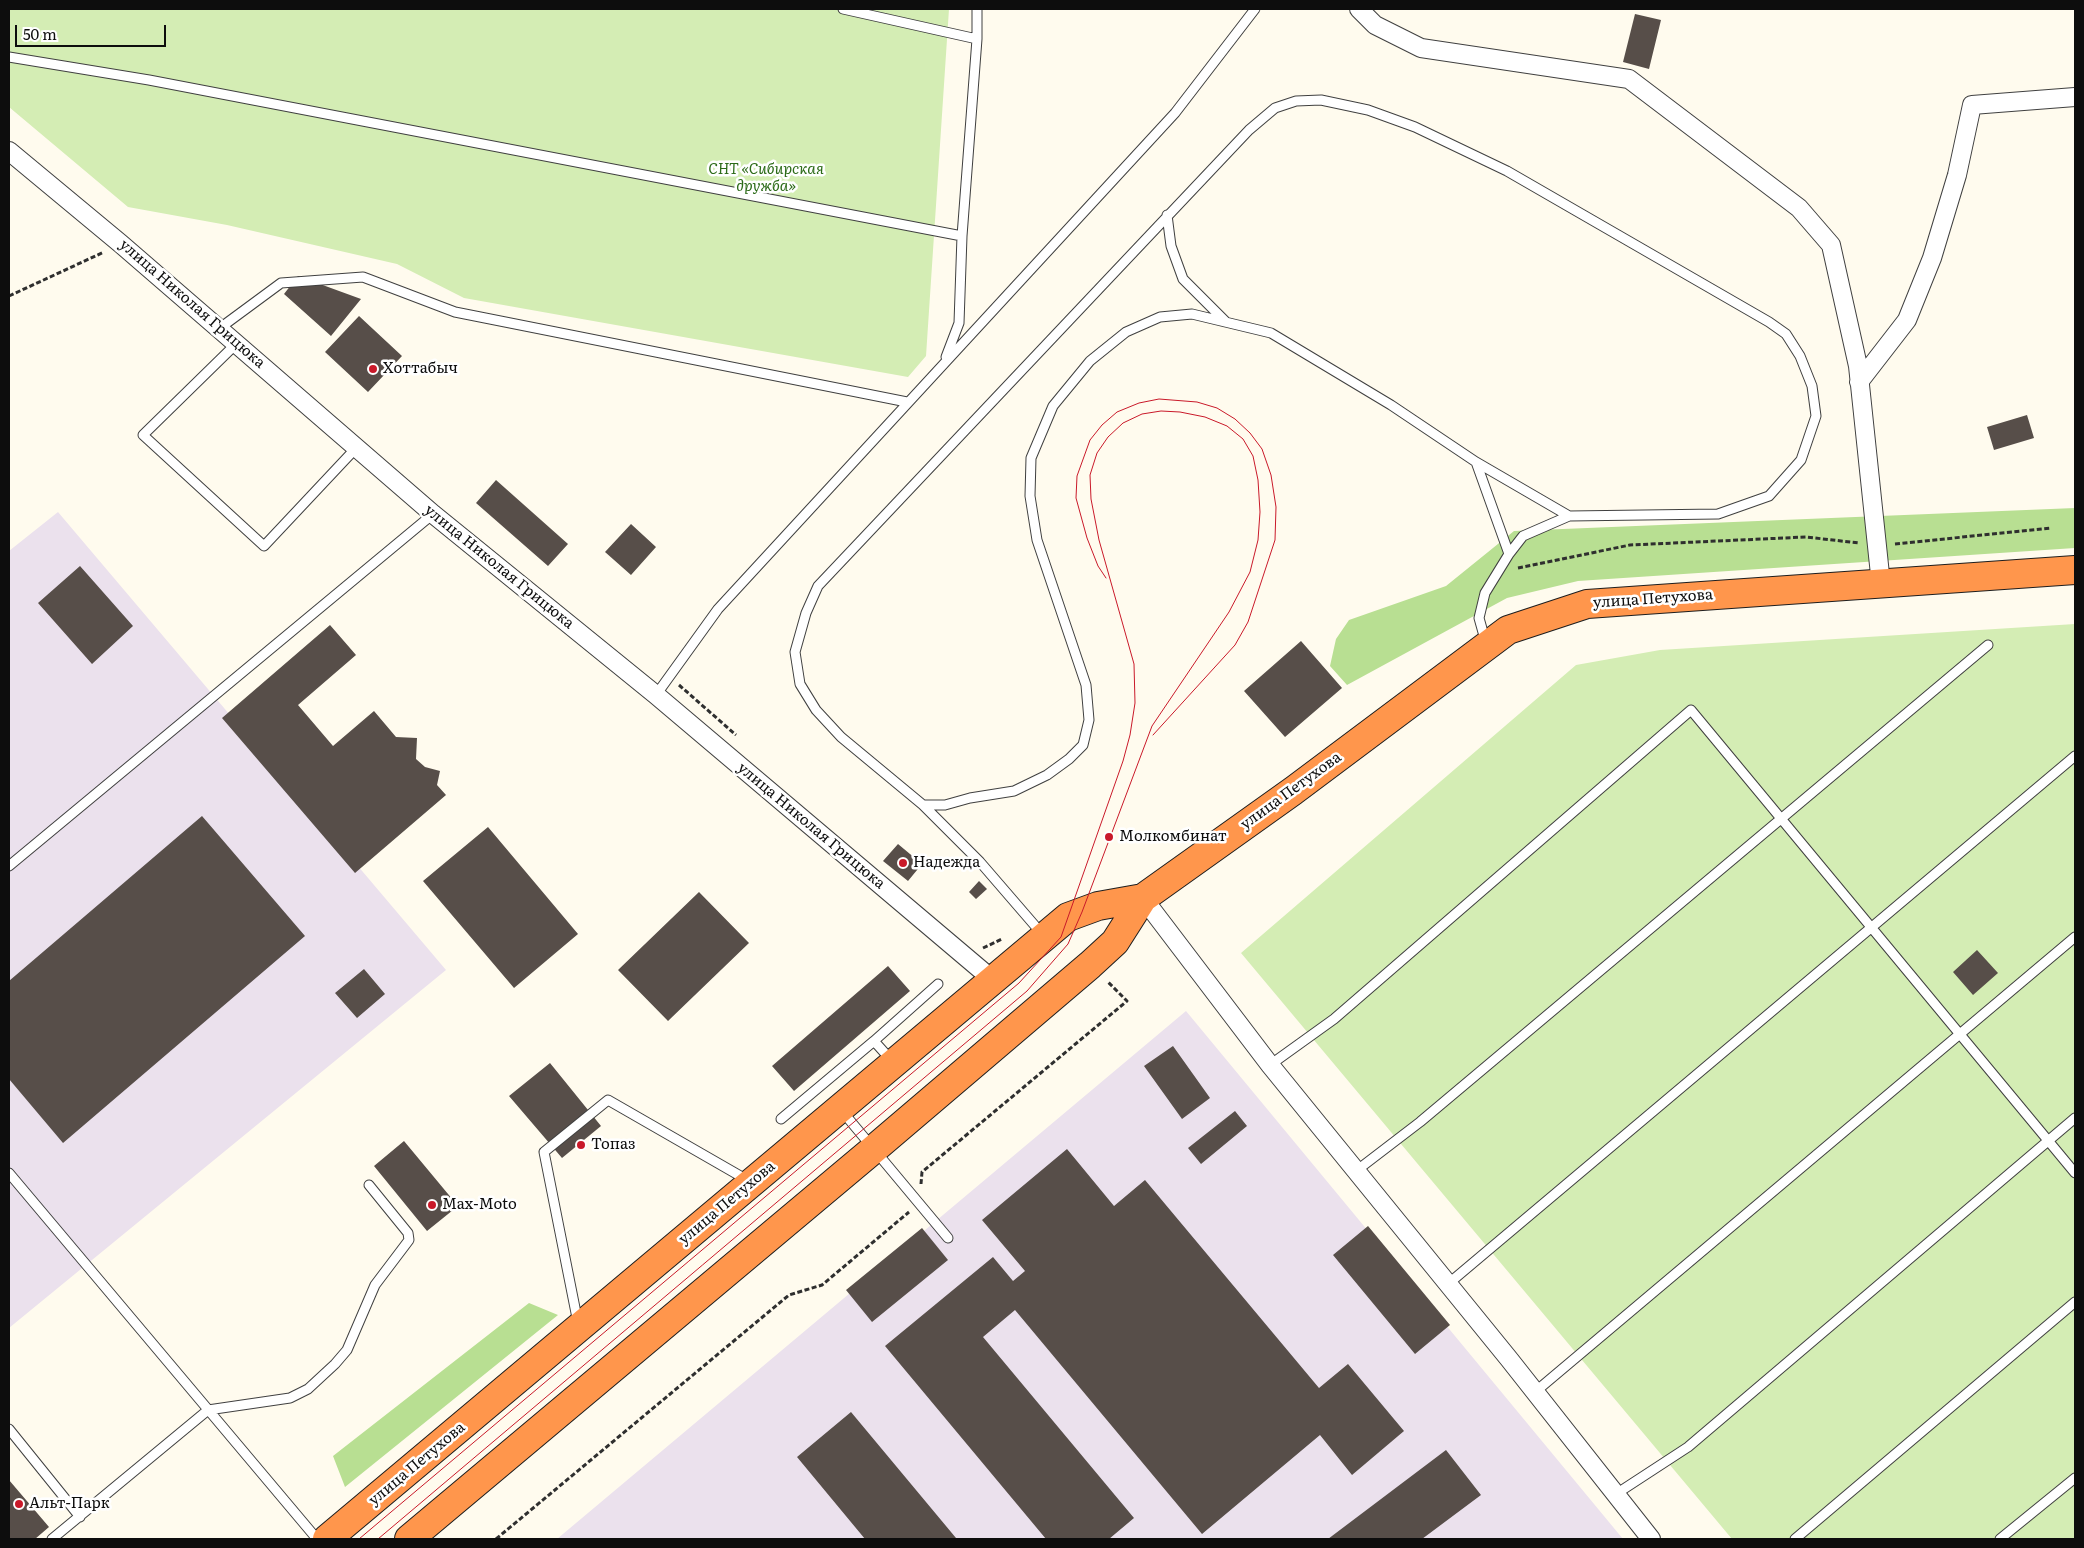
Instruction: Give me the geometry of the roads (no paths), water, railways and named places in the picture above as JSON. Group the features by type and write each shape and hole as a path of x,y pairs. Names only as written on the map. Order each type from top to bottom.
{"highway":[{"name":"улица Петухова","path":"409,1539 1090,965 1115,942 1143,898 1293,790 1508,630 1587,604 2075,570"},
{"name":"улица Петухова","path":"327,1539 1068,917 1098,906 1143,898"}],"street":[{"path":"1359,9 1375,25 1421,48 1629,79 1799,208 1831,245 1858,366 1881,584"},
{"path":"1860,382 1907,320 1932,258 1957,175 1972,105 2075,97"},
{"name":"улица Николая Грицюка","path":"9,151 220,328 433,514 656,695 993,980"},
{"path":"1143,898 1270,1065 1535,1392 1651,1539"}],"lane":[{"path":"843,9 977,39"},
{"path":"944,361 959,323 962,236 977,39 976,9"},
{"path":"656,695 718,609 944,361 1175,113 1255,9"},
{"path":"9,57 149,80 962,236"},
{"path":"1044,936 980,862 922,805 841,738 816,710 800,684 794,652 806,614 818,586 1248,130 1275,108 1296,101 1320,100 1368,110 1416,127 1507,171 1761,317 1786,334 1800,356 1812,386 1816,416 1801,460 1769,496 1718,514 1568,516 1523,536 1509,554 1485,593 1479,618 1487,645"},
{"path":"1167,215 1171,246 1183,279 1225,321"},
{"path":"220,328 281,283 363,277 455,312 907,402"},
{"path":"922,805 945,805 970,798 1014,791 1047,775 1069,760 1083,745 1089,720 1086,685 1037,540 1030,496 1031,458 1052,406 1090,361 1126,332 1160,317 1192,314 1270,333 1391,404 1476,462 1568,516"},
{"path":"237,343 143,435 264,546 358,447"},
{"path":"1476,462 1509,554"},
{"path":"9,866 433,514"},
{"path":"1356,1170 1427,1116 1988,645"},
{"path":"1270,1065 1334,1019 1690,710 2075,1173"},
{"path":"1448,1284 2075,756"},
{"path":"1535,1392 2075,937"},
{"path":"781,1119 938,984"},
{"path":"874,1041 894,1063"},
{"path":"578,1328 544,1152 608,1100 752,1182"},
{"path":"840,1109 948,1238"},
{"path":"1616,1494 1688,1447 2075,1118"},
{"path":"9,1173 318,1539"},
{"path":"52,1539 208,1410 290,1398 308,1389 347,1350 376,1285 409,1240 408,1233 369,1185"},
{"path":"1795,1539 2075,1302"},
{"path":"9,1429 80,1517"},
{"path":"2000,1539 2075,1478"}],"tram line":[{"path":"1106,578 1098,566 1087,538 1076,498 1077,476 1090,440 1102,425 1117,412 1139,403 1159,399 1197,402 1217,408 1235,419 1250,433 1262,449 1271,475 1276,507 1275,540 1248,622 1235,645 1153,735"},
{"path":"359,1539 1019,983 1061,937 1123,761 1130,735 1135,703 1134,664 1099,540 1091,499 1090,475 1097,453 1108,437 1123,423 1142,414 1161,411 1180,412 1205,417 1227,426 1243,439 1253,456 1258,480 1260,512 1258,540 1250,572 1229,612 1152,726 1082,912 1068,944 1027,991 378,1539"}],"place":[{"name":"Хоттабыч","path":"373,369"},
{"name":"Молкомбинат","path":"1109,837"},
{"name":"Надежда","path":"903,863"},
{"name":"Топаз","path":"581,1145"},
{"name":"Max-Moto","path":"432,1205"},
{"name":"Альт-Парк","path":"19,1504"}],"park label":[{"name":"СНТ «Сибирская дружба»","path":"766,178"}]}
